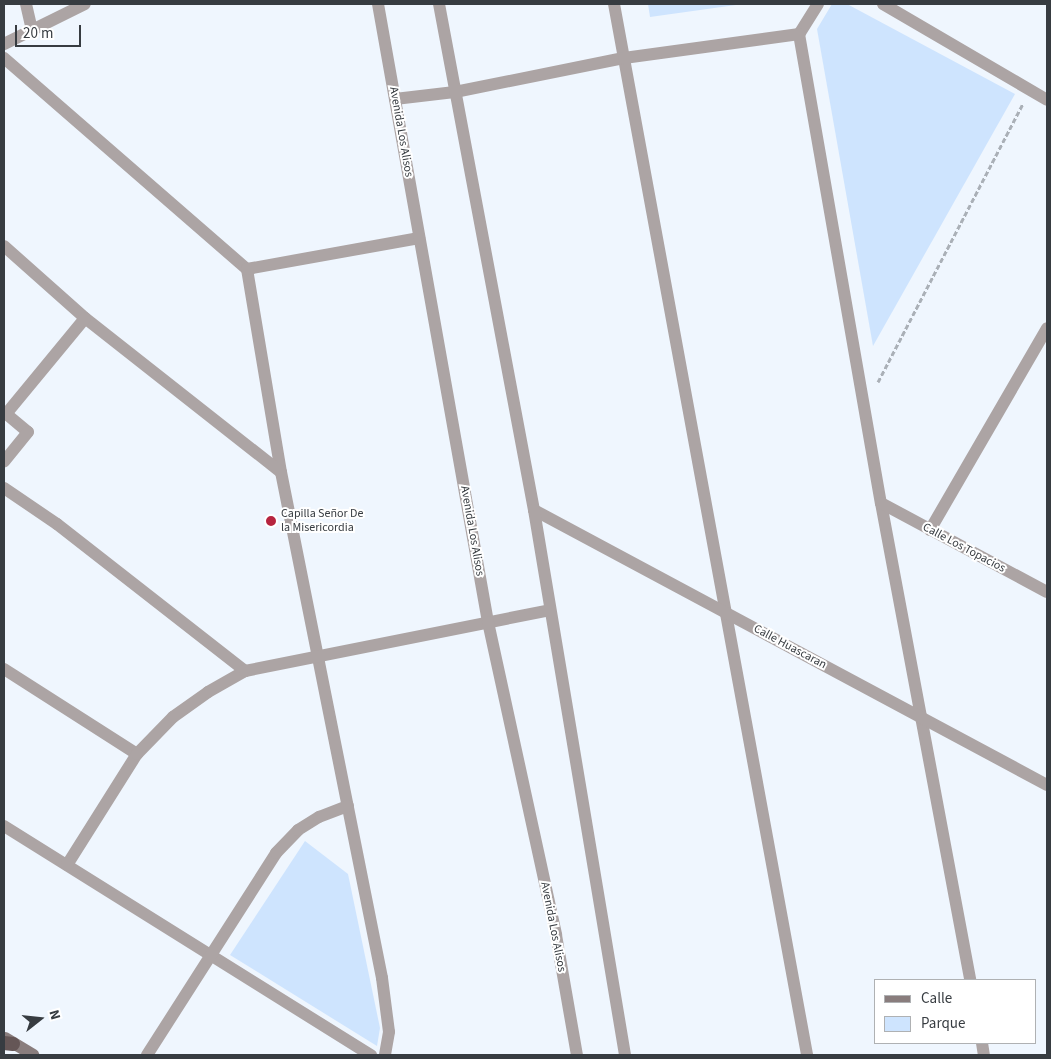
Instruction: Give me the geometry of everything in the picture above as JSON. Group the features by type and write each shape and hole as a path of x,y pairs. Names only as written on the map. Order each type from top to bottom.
{"main road":[{"path":"7,1042 33,1055"}],"street":[{"path":"26,4 32,30"},
{"path":"4,44 85,4"},
{"name":"Avenida Los Alisos","path":"378,4 488,622 556,935 577,1055"},
{"path":"439,4 534,510 625,1055"},
{"path":"614,4 728,614 807,1055"},
{"path":"818,4 799,34 882,503 970,979"},
{"path":"883,4 1047,100"},
{"path":"395,99 455,92 624,58 799,34"},
{"path":"4,58 247,269 281,472 382,978 389,1032 385,1055"},
{"path":"247,269 419,238"},
{"path":"4,246 85,318 281,472"},
{"path":"4,462 28,432 5,413 85,318"},
{"path":"930,530 1047,328"},
{"path":"4,488 57,524 245,671"},
{"name":"Calle Los Topacios","path":"882,503 1047,592"},
{"name":"Calle Huascaran","path":"534,510 1047,785"},
{"path":"68,865 138,754 173,717 208,692 245,671 317,655 550,610"},
{"path":"4,669 138,754"},
{"path":"146,1055 276,853 298,830 319,817 348,806"},
{"path":"4,826 371,1055"}],"path":[{"path":"865,407 1030,90"}],"green space":[{"path":"648,4 743,4 650,17"},
{"path":"832,4 847,4 1015,94 873,346 817,29"},
{"path":"305,841 348,874 380,1028 377,1046 230,955"}],"place":[{"name":"Capilla Señor De la Misericordia","path":"271,521"}]}
